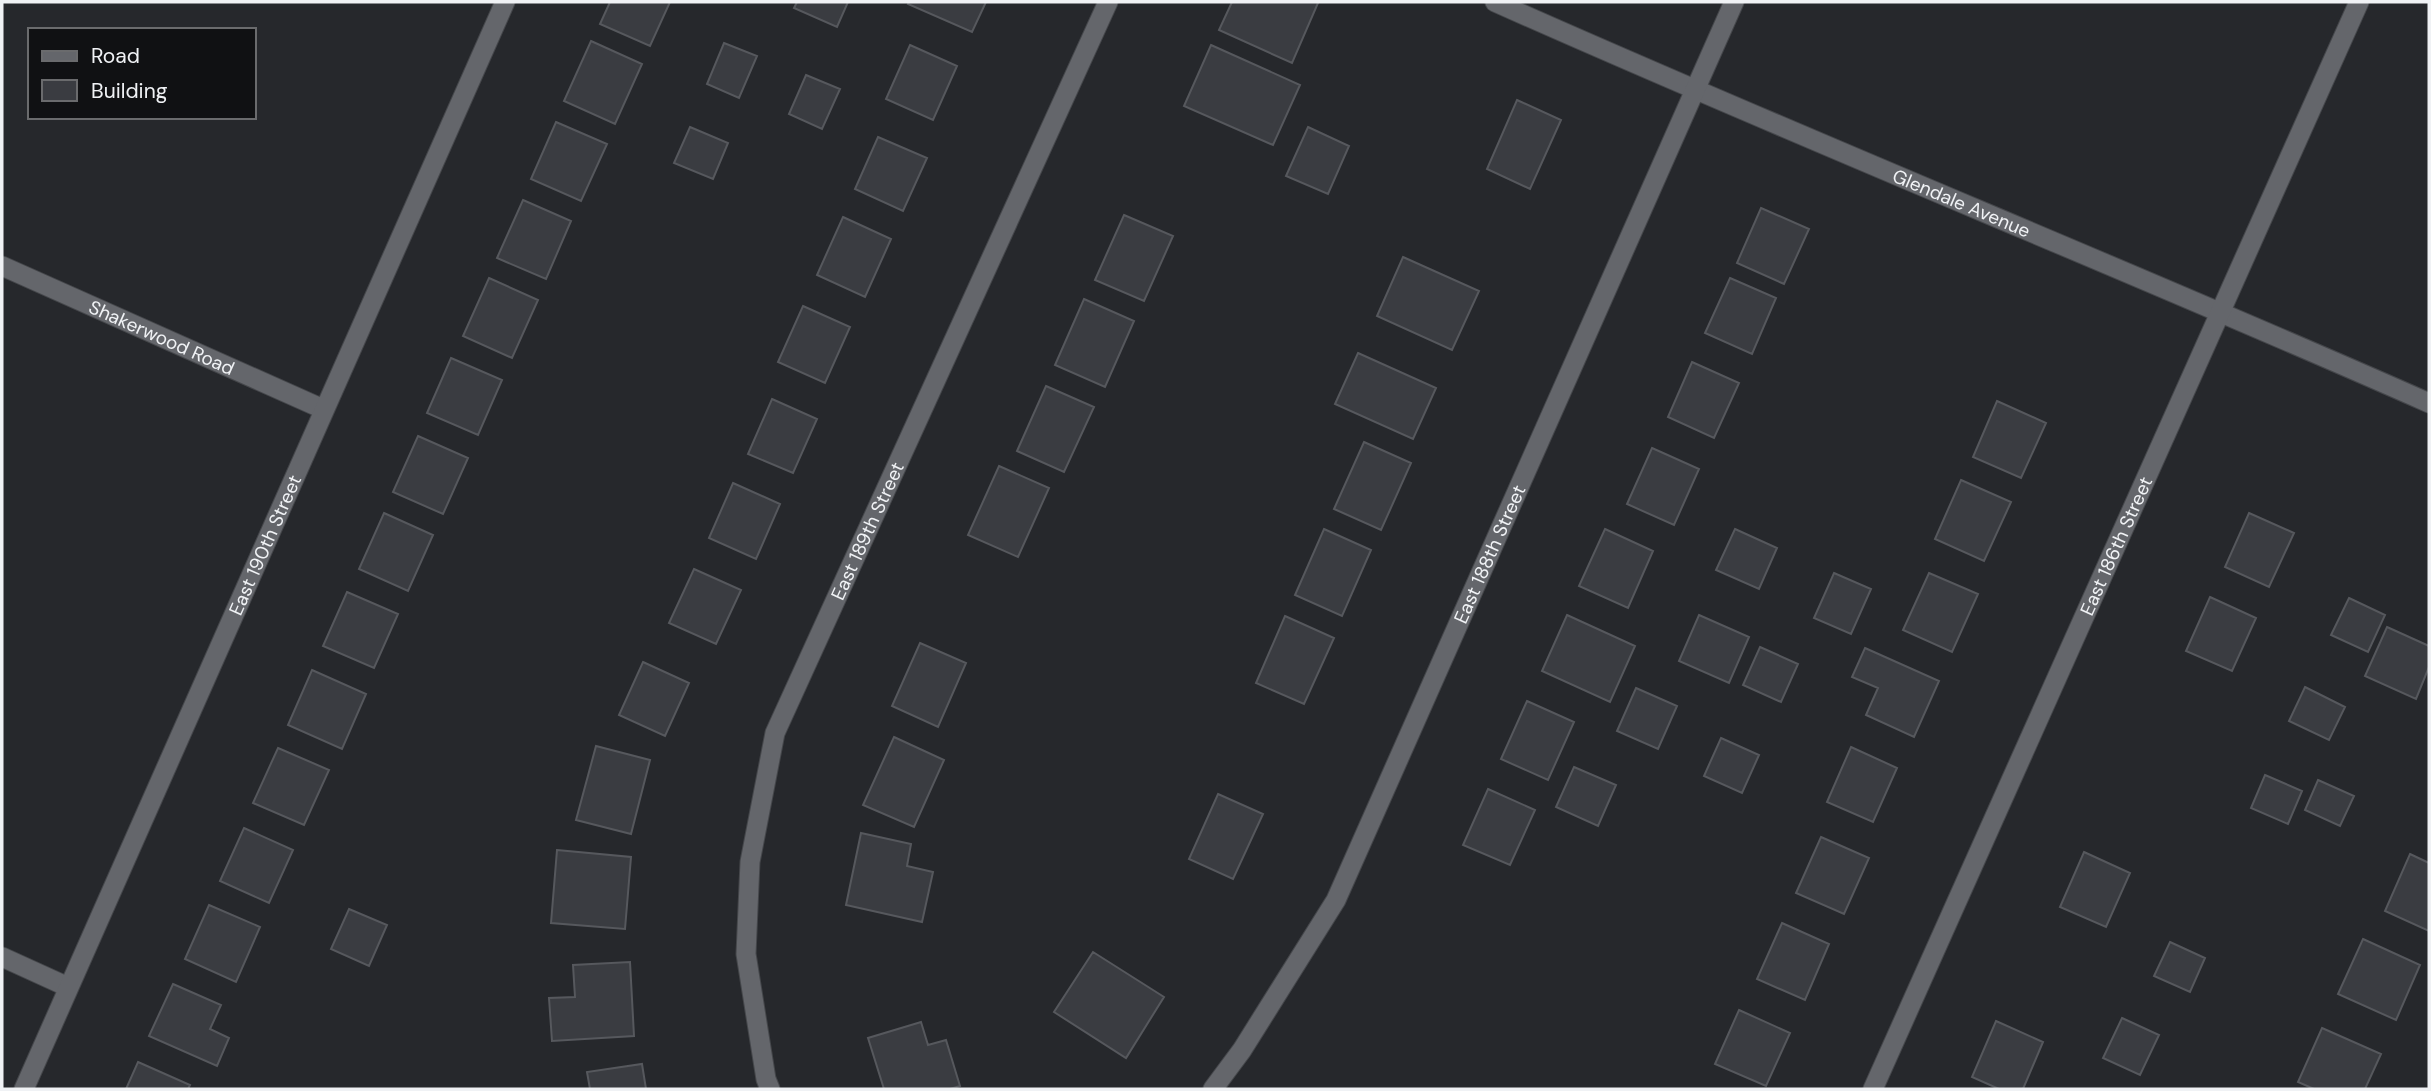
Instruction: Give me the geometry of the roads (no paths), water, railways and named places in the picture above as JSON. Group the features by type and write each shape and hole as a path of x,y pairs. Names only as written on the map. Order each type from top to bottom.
{"street":[{"name":"East 190th Street","path":"24,1089 505,2"},
{"name":"East 189th Street","path":"770,1089 766,1079 746,954 750,862 775,733 1108,2"},
{"name":"Glendale Avenue","path":"1495,2 1694,91 2220,310 2429,404"},
{"name":"East 188th Street","path":"1213,1089 1242,1050 1336,900 1734,2"},
{"name":"East 186th Street","path":"1873,1089 2359,2"},
{"name":"Shakerwood Road","path":"2,266 323,409"},
{"path":"2,957 68,987"}]}
